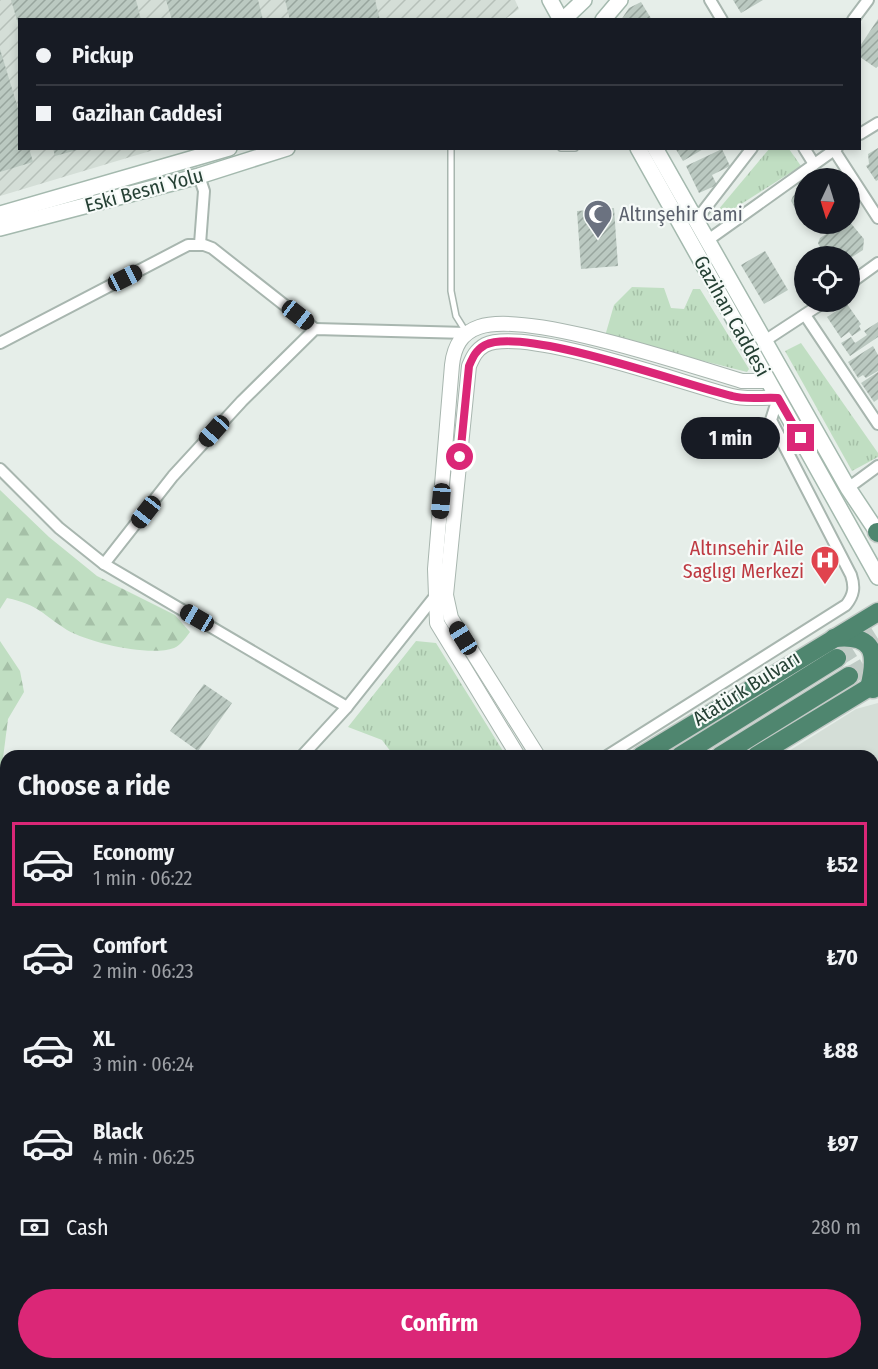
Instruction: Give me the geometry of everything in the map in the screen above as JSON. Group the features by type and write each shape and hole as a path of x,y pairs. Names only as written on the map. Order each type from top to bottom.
{"highway":[{"path":"651,750 878,612"},
{"path":"766,750 875,686 877,665 873,649 857,638 833,638"},
{"name":"Atatürk Bulvarı","path":"690,750 837,658"},
{"path":"730,750 849,676"}],"main road":[{"path":"550,0 572,11"},
{"path":"605,18 620,0"},
{"name":"Eski Besni Yolu","path":"0,214 222,150"},
{"name":"Eski Besni Yolu","path":"0,228 199,176 281,150"},
{"name":"Gazihan Caddesi","path":"639,150 878,577"},
{"name":"Gazihan Caddesi","path":"657,150 848,488 878,533"}],"street":[{"path":"710,0 721,18"},
{"path":"854,18 863,2"},
{"path":"861,133 878,123"},
{"path":"697,219 750,150"},
{"path":"805,150 814,164"},
{"path":"708,240 834,150"},
{"path":"836,150 878,218"},
{"path":"199,176 204,191 200,244"},
{"path":"0,343 188,245 200,244 212,248 315,329 466,333"},
{"path":"860,276 878,263"},
{"path":"766,340 809,312"},
{"path":"805,315 878,424"},
{"path":"534,750 451,618 441,595 435,569 453,354 456,344 466,333 480,326 500,324 526,326 579,334 742,381 768,381"},
{"path":"104,564 173,476 242,401 315,329"},
{"path":"514,750 437,622 469,366 475,353 486,345 501,342 525,343 577,351 735,397 778,398 771,420 854,583 851,599 846,605 616,750"},
{"path":"848,488 878,466"},
{"path":"0,469 59,528 104,564 347,706"},
{"path":"307,750 441,595"}],"lane":[{"path":"451,150 451,291 456,316 466,333"}],"shaded area":[{"path":"0,0 515,0 519,9 507,18 18,18 18,150 154,150 0,196"},
{"path":"878,703 878,750 791,750 856,709"}],"green space":[{"path":"768,150 790,150 801,166 794,168 794,170 716,220 713,216"},
{"path":"632,287 664,288 671,308 684,309 693,289 700,289 749,369 747,372 605,336 614,305"},
{"path":"801,343 878,453 878,457 852,471 785,351"},
{"path":"0,490 49,537 97,576 175,615 190,632 174,648 136,650 105,644 77,635 40,611 18,601 7,598 0,609"},
{"path":"0,641 20,671 24,692 8,719 4,750 0,750"},
{"path":"416,641 436,643 502,750 390,750 382,740 348,727"}],"building":[{"path":"11,0 136,0 140,18 18,18 18,24"},
{"path":"166,0 258,0 262,18 171,18"},
{"path":"285,0 375,0 380,18 290,18"},
{"path":"733,0 763,0 741,13"},
{"path":"641,2 651,18 622,18 629,8"},
{"path":"878,19 878,66 876,68 861,58 861,44"},
{"path":"0,49 18,108 18,150 30,150 33,162 0,172"},
{"path":"878,148 878,180 876,181 866,166 869,164 868,154"},
{"path":"54,150 77,150 55,156"},
{"path":"676,150 702,150 683,161"},
{"path":"722,150 730,166 712,175 717,185 699,193 686,166"},
{"name":"Altınşehir Cami","path":"614,208 618,266 581,269 577,211"},
{"path":"826,234 860,234 864,239 863,250 860,252 860,246 819,246 820,238"},
{"path":"765,251 788,290 764,304 741,265"},
{"path":"835,312 853,312 861,324 859,326 861,330 852,336 849,332 841,338 827,317"},
{"path":"878,322 878,337 850,356 841,343 851,337 855,343 867,335 864,331"},
{"path":"873,346 878,355 878,371 866,378 863,375 858,378 848,362"},
{"path":"878,372 878,399 874,402 861,383"},
{"path":"204,684 232,703 199,750 170,731"}],"tunnel":[{"path":"837,658 878,632"},
{"path":"849,676 878,659"}],"place":[{"name":"Altınşehir Cami","path":"598,240"},
{"name":"Altınsehir Aile Saglıgı Merkezi","path":"825,586"}],"route":[{"path":"460,457 469,366 475,353 486,345 501,342 525,343 577,351 735,397 778,398 801,438"}]}
